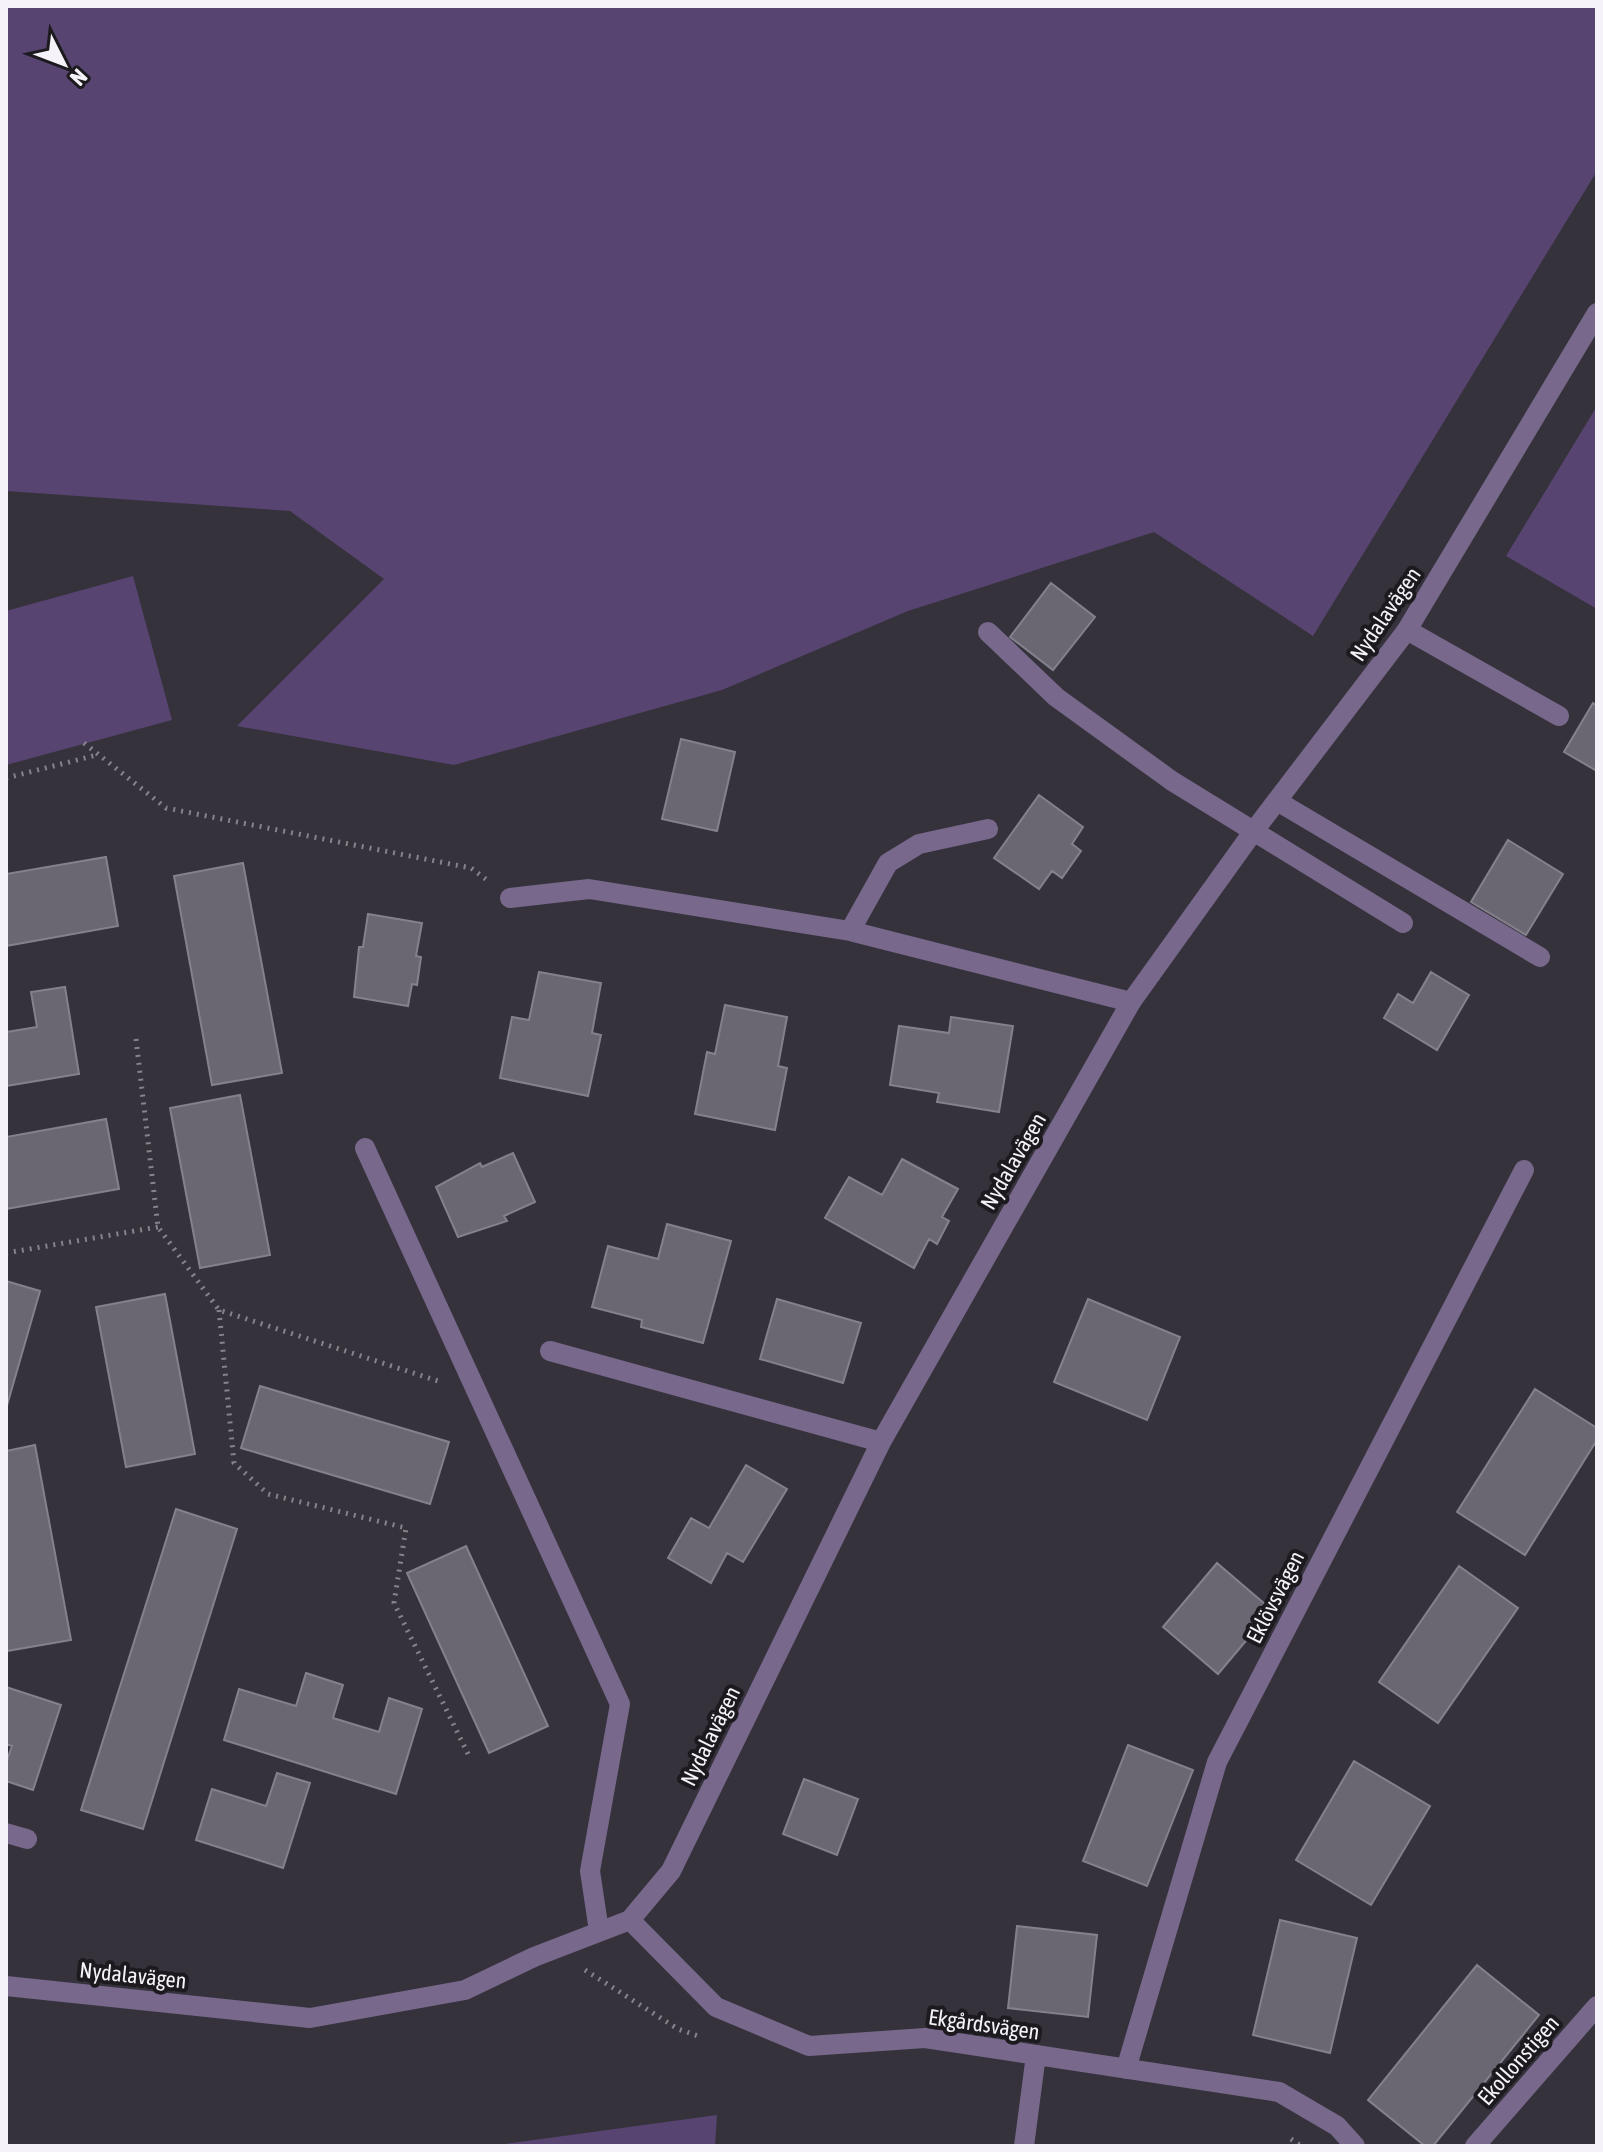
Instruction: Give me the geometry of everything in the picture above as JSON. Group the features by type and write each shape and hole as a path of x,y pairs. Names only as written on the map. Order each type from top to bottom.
{"street":[{"name":"Nydalavägen","path":"6,1986 310,2018 465,1990 630,1920 671,1871 881,1442 1131,1002 1253,832 1407,630 1597,313"},
{"path":"1407,630 1559,716"},
{"path":"988,632 1056,697 1172,781 1403,923"},
{"path":"1277,801 1540,957"},
{"path":"850,931 888,863 919,844 988,829"},
{"path":"510,898 589,889 850,931 1131,1002"},
{"path":"365,1148 620,1704 590,1871 599,1931"},
{"name":"Eklövsvägen","path":"1126,2069 1217,1762 1524,1170"},
{"path":"550,1351 881,1442"},
{"path":"6,1833 27,1839"},
{"name":"Ekgårdsvägen","path":"630,1920 716,2007 809,2046 925,2038 1279,2092 1337,2126 1355,2146"},
{"name":"Ekollonstigen","path":"1475,2146 1597,2006"},
{"path":"1024,2146 1036,2055"}],"path":[{"path":"84,743 166,808 471,868 510,898"},
{"path":"6,778 98,754"},
{"path":"136,1039 158,1227 219,1310 234,1463 268,1494 406,1528 394,1603 469,1756"},
{"path":"6,1253 158,1227"},
{"path":"219,1310 478,1393"}],"shaded area":[{"path":"6,6 1597,6 1597,171 1313,636 1154,532 908,611 722,690 454,765 237,726 384,579 290,511 6,491"},
{"path":"1597,406 1597,609 1506,556"},
{"path":"133,576 172,720 6,765 6,611"},
{"path":"717,2115 715,2146 490,2146"}],"building":[{"path":"1051,583 1095,617 1053,670 1010,637"},
{"path":"1593,703 1597,706 1597,771 1564,752"},
{"path":"681,739 735,752 717,831 662,819"},
{"path":"1039,795 1083,827 1072,844 1081,851 1062,878 1052,871 1039,889 994,858"},
{"path":"1508,840 1563,874 1526,935 1471,902"},
{"path":"106,857 118,926 6,946 6,874"},
{"path":"243,863 282,1073 212,1085 174,876"},
{"path":"368,914 422,923 416,956 421,957 417,985 412,984 408,1006 354,997 359,947 363,947"},
{"path":"539,972 601,983 592,1033 601,1035 588,1096 500,1078 512,1017 529,1020"},
{"path":"1431,972 1469,995 1437,1050 1384,1018 1398,994 1413,1003"},
{"path":"65,987 79,1074 6,1086 6,1032 37,1027 31,992"},
{"path":"725,1005 787,1017 778,1066 787,1068 775,1130 695,1114 707,1052 715,1054"},
{"path":"951,1017 1013,1026 999,1112 937,1102 939,1093 890,1085 899,1026 949,1033"},
{"path":"240,1095 270,1255 200,1268 170,1108"},
{"path":"106,1119 119,1189 6,1209 6,1137"},
{"path":"513,1153 535,1202 504,1216 507,1221 458,1237 436,1187 480,1163 482,1167"},
{"path":"902,1159 958,1189 942,1217 949,1221 937,1244 929,1239 914,1268 825,1218 849,1177 882,1195"},
{"path":"667,1224 731,1241 703,1343 641,1327 642,1320 592,1307 608,1246 658,1259"},
{"path":"6,1281 40,1291 6,1409"},
{"path":"165,1294 195,1454 126,1467 96,1307"},
{"path":"777,1299 861,1323 843,1383 760,1359"},
{"path":"1088,1299 1180,1337 1147,1420 1054,1382"},
{"path":"260,1386 449,1442 430,1504 241,1448"},
{"path":"1535,1389 1597,1428 1597,1440 1525,1555 1457,1512"},
{"path":"35,1445 71,1640 7,1651 6,1451"},
{"path":"746,1465 787,1489 743,1562 727,1553 711,1583 668,1558 691,1518 709,1528"},
{"path":"176,1509 237,1529 143,1829 81,1810"},
{"path":"466,1546 548,1726 489,1753 407,1573"},
{"path":"1217,1563 1272,1610 1218,1674 1163,1627"},
{"path":"1459,1566 1518,1608 1438,1723 1379,1682"},
{"path":"306,1673 343,1685 333,1718 379,1732 389,1698 422,1709 396,1794 224,1740 239,1689 296,1706"},
{"path":"6,1687 61,1705 33,1790 6,1781 6,1763 12,1746 6,1744"},
{"path":"1128,1745 1193,1770 1147,1886 1083,1861"},
{"path":"1354,1761 1430,1806 1371,1905 1296,1860"},
{"path":"277,1773 310,1783 283,1868 196,1840 212,1789 266,1806"},
{"path":"804,1779 858,1799 837,1855 783,1834"},
{"path":"1280,1920 1357,1938 1330,2053 1253,2035"},
{"path":"1017,1926 1097,1935 1088,2017 1008,2008"},
{"path":"1477,1965 1539,2015 1433,2146 1425,2146 1368,2100"}]}
